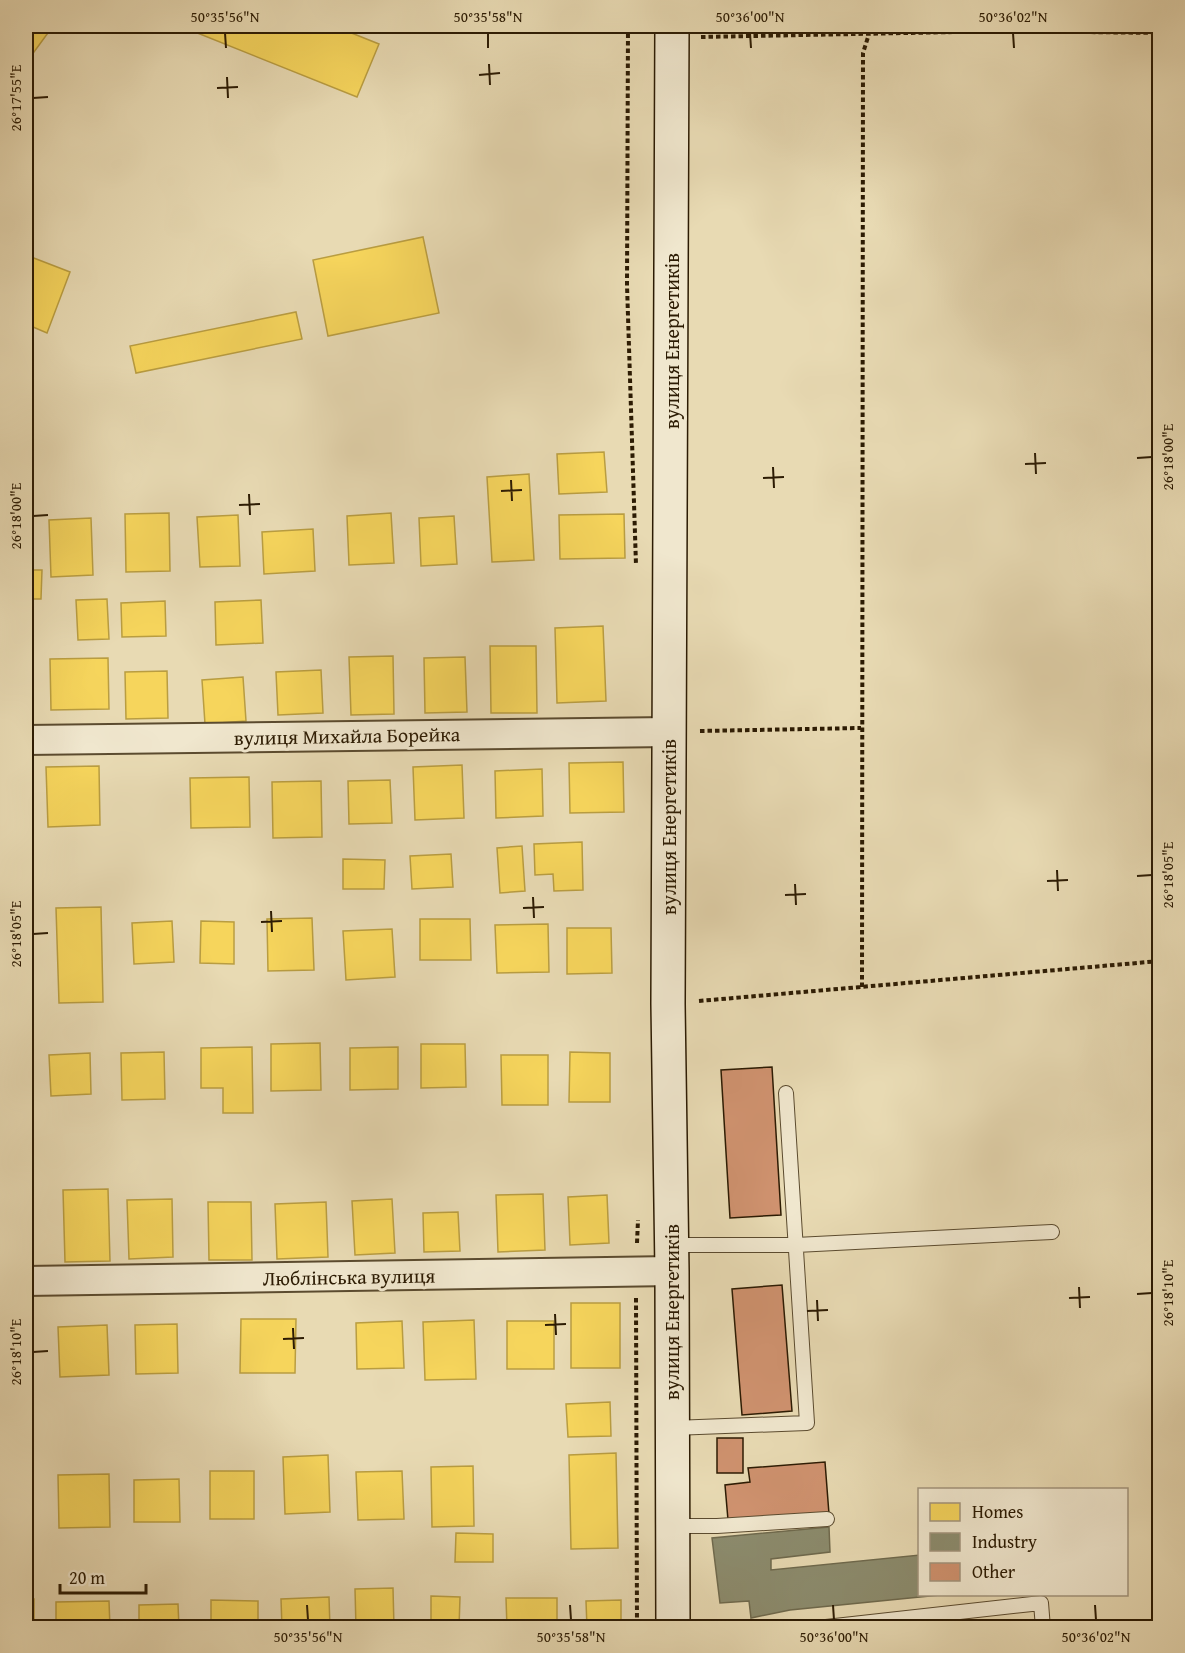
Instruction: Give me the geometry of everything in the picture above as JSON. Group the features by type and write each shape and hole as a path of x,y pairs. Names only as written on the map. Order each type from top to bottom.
{"street":[{"name":"вулиця Енергетиків","path":"672,32 668,1004 672,1258 673,1628"},
{"name":"вулиця Михайла Борейка","path":"26,740 669,732"},
{"name":"Люблінська вулиця","path":"26,1281 672,1258"}],"lane":[{"path":"673,1428 807,1423 786,1093"},
{"path":"672,1258 796,1245 1052,1232"},
{"path":"672,1526 717,1526 827,1519"},
{"path":"817,1628 1041,1603 1043,1628"}],"path":[{"path":"672,32 1160,33"},
{"path":"862,987 863,53 869,34"},
{"path":"669,732 861,728"},
{"path":"668,1004 1160,961"}],"building: Homes":[{"path":"26,26 53,26 26,63"},
{"path":"180,26 334,26 379,44 357,97"},
{"path":"464,26 565,26 565,32 464,31"},
{"path":"423,237 439,313 328,336 313,260"},
{"path":"26,255 70,272 47,333 26,324"},
{"path":"296,312 302,339 136,373 130,346"},
{"path":"604,452 607,492 559,494 557,454"},
{"path":"529,474 534,560 492,562 487,477"},
{"path":"169,513 170,571 126,572 125,514"},
{"path":"391,513 394,563 349,565 347,516"},
{"path":"624,514 625,558 560,559 559,515"},
{"path":"238,515 240,566 200,567 197,517"},
{"path":"454,516 457,564 421,566 419,518"},
{"path":"91,518 93,575 51,577 49,520"},
{"path":"313,529 315,571 264,574 262,532"},
{"path":"26,570 42,570 41,599 26,599"},
{"path":"107,599 109,639 78,640 76,600"},
{"path":"261,600 263,643 216,645 215,602"},
{"path":"165,601 166,636 122,637 121,603"},
{"path":"603,626 606,701 557,703 555,628"},
{"path":"490,646 536,646 537,713 491,713"},
{"path":"393,656 394,714 351,715 349,657"},
{"path":"465,657 467,712 425,713 424,658"},
{"path":"108,658 109,709 51,710 50,659"},
{"path":"321,670 323,713 278,715 276,672"},
{"path":"167,671 168,718 126,719 125,672"},
{"path":"243,677 246,721 205,724 202,680"},
{"path":"623,762 624,812 570,813 569,763"},
{"path":"462,765 464,818 415,820 413,767"},
{"path":"99,766 100,825 48,827 46,767"},
{"path":"542,769 543,816 496,818 495,771"},
{"path":"249,777 250,827 191,828 190,778"},
{"path":"390,780 392,823 349,824 348,781"},
{"path":"321,781 322,837 273,838 272,782"},
{"path":"582,842 583,890 554,891 553,874 535,875 534,844"},
{"path":"522,846 525,891 500,893 497,848"},
{"path":"451,854 453,887 412,889 410,856"},
{"path":"343,859 385,860 384,889 343,889"},
{"path":"101,907 103,1002 59,1003 56,908"},
{"path":"312,918 314,970 268,971 267,919"},
{"path":"420,919 470,919 471,960 420,960"},
{"path":"172,921 174,962 134,964 132,923"},
{"path":"201,921 234,922 234,964 200,963"},
{"path":"548,924 549,972 497,973 495,925"},
{"path":"567,928 611,928 612,973 567,974"},
{"path":"392,929 395,977 346,980 343,931"},
{"path":"320,1043 321,1090 271,1091 271,1044"},
{"path":"421,1044 465,1044 466,1087 421,1088"},
{"path":"252,1047 253,1113 223,1113 223,1088 201,1088 201,1048"},
{"path":"398,1047 398,1089 350,1090 350,1048"},
{"path":"164,1052 165,1099 122,1100 121,1053"},
{"path":"570,1052 610,1053 610,1102 569,1102"},
{"path":"90,1053 91,1094 51,1096 49,1055"},
{"path":"501,1055 548,1055 548,1105 502,1105"},
{"path":"27,1056 29,1110 26,1110"},
{"path":"108,1189 110,1261 65,1262 63,1190"},
{"path":"543,1194 545,1250 498,1252 496,1195"},
{"path":"607,1195 609,1243 570,1245 568,1197"},
{"path":"172,1199 173,1257 129,1259 127,1200"},
{"path":"392,1199 395,1253 355,1255 352,1201"},
{"path":"208,1202 251,1202 252,1260 209,1260"},
{"path":"326,1202 328,1257 277,1259 275,1204"},
{"path":"458,1212 460,1251 424,1252 423,1213"},
{"path":"571,1303 620,1303 620,1368 571,1368"},
{"path":"241,1319 296,1319 295,1373 240,1373"},
{"path":"474,1320 476,1379 425,1380 423,1322"},
{"path":"402,1321 404,1368 357,1369 356,1323"},
{"path":"507,1321 554,1321 554,1369 507,1369"},
{"path":"177,1324 178,1373 136,1374 135,1325"},
{"path":"107,1325 109,1375 60,1377 58,1327"},
{"path":"610,1402 611,1436 568,1437 566,1404"},
{"path":"616,1453 618,1548 571,1549 569,1455"},
{"path":"328,1455 330,1512 285,1514 283,1457"},
{"path":"473,1466 474,1526 432,1527 431,1467"},
{"path":"210,1471 254,1471 254,1519 210,1519"},
{"path":"402,1471 404,1519 358,1520 356,1472"},
{"path":"26,1473 29,1473 30,1526 26,1526"},
{"path":"109,1474 110,1527 59,1528 58,1475"},
{"path":"179,1479 180,1522 134,1522 134,1480"},
{"path":"456,1533 493,1534 493,1562 455,1562"},
{"path":"393,1588 394,1628 356,1628 355,1589"},
{"path":"431,1596 460,1597 459,1628 431,1628"},
{"path":"329,1597 330,1628 282,1628 281,1599"},
{"path":"506,1598 557,1598 557,1628 507,1628"},
{"path":"26,1599 34,1599 34,1628 26,1628"},
{"path":"211,1600 258,1601 258,1628 211,1628"},
{"path":"621,1600 621,1628 587,1628 586,1601"},
{"path":"109,1601 110,1628 56,1628 56,1602"},
{"path":"178,1604 179,1628 139,1628 139,1605"}],"building: Industry":[{"path":"829,1527 830,1552 771,1559 771,1570 918,1555 918,1596 930,1596 790,1610 751,1618 749,1601 720,1603 712,1538"},
{"path":"1031,1622 1031,1628 972,1628"}],"building: Other":[{"path":"772,1067 781,1215 730,1218 721,1070"},
{"path":"782,1285 792,1411 742,1415 732,1289"},
{"path":"717,1438 743,1438 743,1473 717,1473"},
{"path":"825,1462 829,1514 728,1520 725,1485 750,1482 748,1468"}]}
